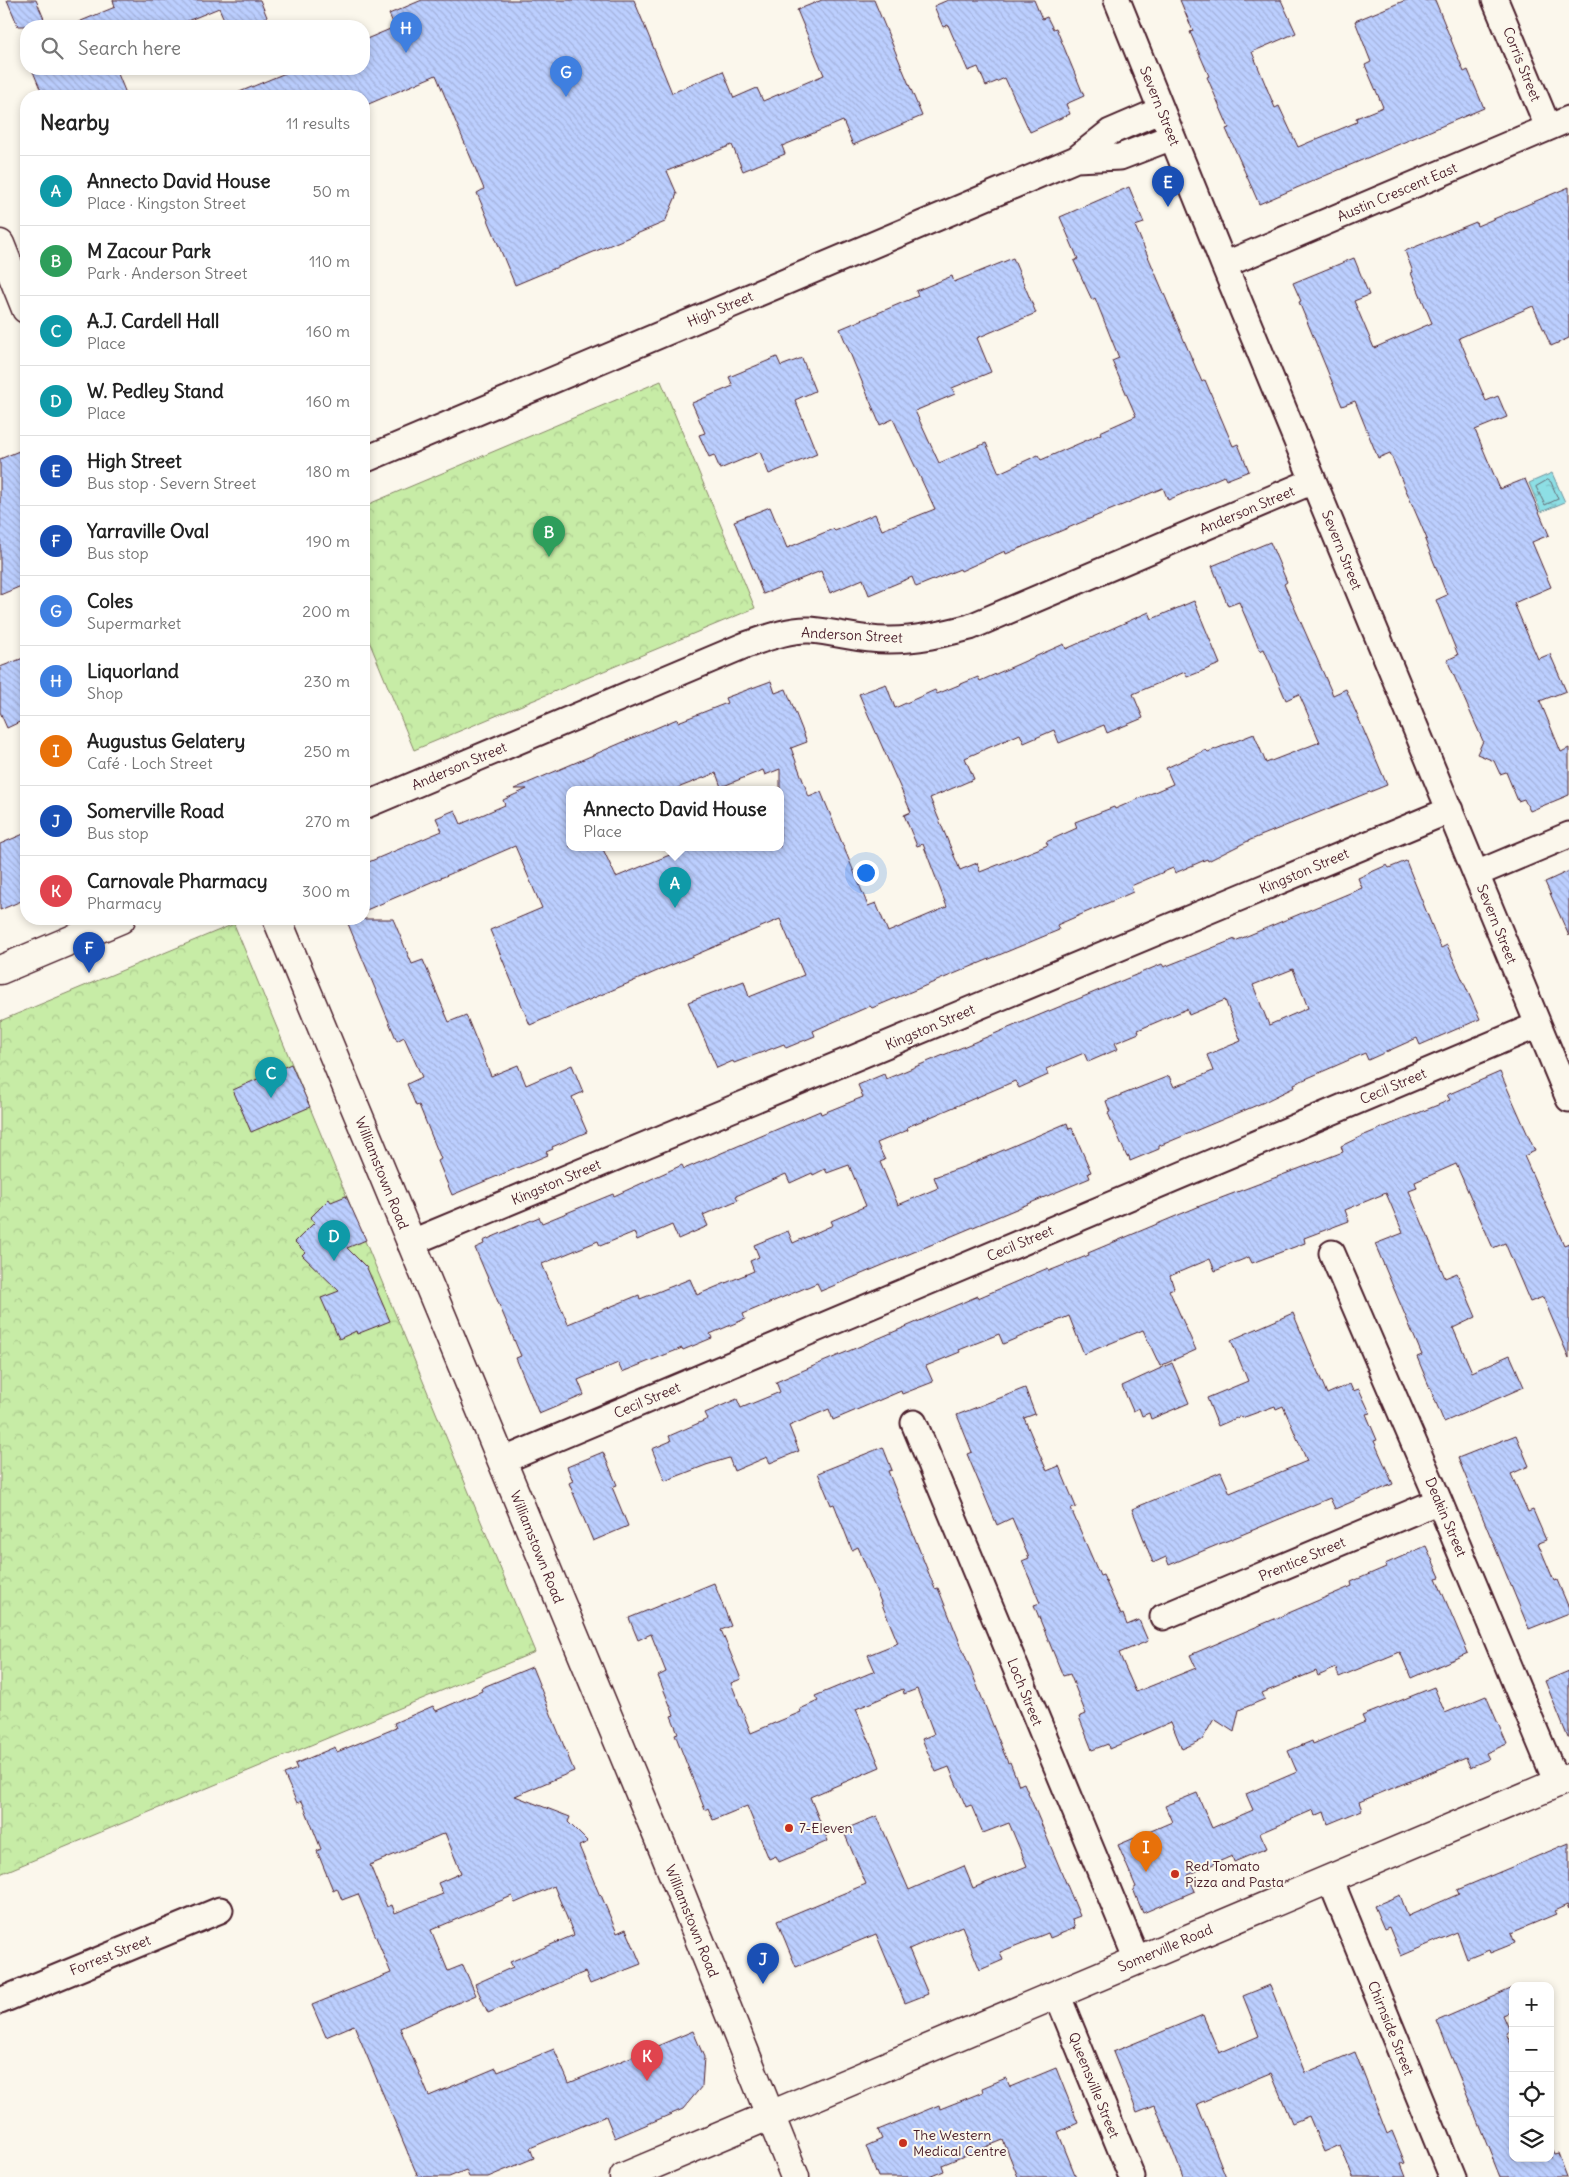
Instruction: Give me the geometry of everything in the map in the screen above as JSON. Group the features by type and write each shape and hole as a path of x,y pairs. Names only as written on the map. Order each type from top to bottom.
{"main road":[{"path":"0,244 20,294"},
{"path":"0,970 107,925"},
{"name":"Williamstown Road","path":"279,925 665,1854 795,2177"},
{"name":"Somerville Road","path":"624,2177 1563,1781"}],"street":[{"name":"Severn Street","path":"1117,0 1224,265 1569,1099"},
{"name":"Corris Street","path":"1495,0 1558,123"},
{"name":"High Street","path":"370,457 1076,159 1110,132 1161,110"},
{"name":"Austin Crescent East","path":"1224,265 1558,123"},
{"name":"High Street","path":"1076,159 1120,157 1172,137"},
{"name":"Anderson Street","path":"370,803 743,646 778,635 808,630 858,639 890,640 929,637 970,627 1313,481"},
{"name":"Kingston Street","path":"410,1243 1450,810"},
{"path":"1476,874 1569,834"},
{"name":"Cecil Street","path":"502,1461 1538,1025"},
{"name":"Deakin Street","path":"1332,1253 1563,1781"},
{"name":"Loch Street","path":"914,1423 1137,1960"},
{"name":"Prentice Street","path":"1163,1617 1440,1501"},
{"name":"Chirnside Street","path":"1330,1879 1452,2177"},
{"name":"Forrest Street","path":"0,2001 220,1910"},
{"name":"Queensville Street","path":"1057,1994 1132,2177"}],"green space":[{"path":"661,381 755,608 414,750 370,644 370,503"},
{"path":"234,925 535,1652 0,1874 0,1021"}],"water":[{"path":"1552,473 1565,502 1541,512 1529,483"}],"building":[{"path":"7,0 36,0 44,20 20,20 20,26 18,26"},
{"path":"113,0 260,0 267,17 260,20 224,20 219,8 190,20 84,20 115,7"},
{"path":"422,0 634,0 672,93 723,71 734,98 757,88 763,101 824,75 797,10 822,0 874,0 922,116 853,145 843,121 782,146 785,154 743,171 732,145 667,171 677,194 665,222 515,285 477,193 484,189 436,75 370,103 370,90 244,90 281,75 370,75 370,37 395,27 389,14"},
{"path":"948,0 1034,0 1042,19 1047,17 1053,29 1056,28 1084,96 1066,104 1070,114 1030,132 1005,78 986,86 978,67 968,71 948,25 943,27 934,6"},
{"path":"1180,0 1281,0 1296,33 1252,52 1275,108 1279,106 1298,147 1357,122 1356,118 1383,107 1365,65 1371,62 1355,21 1406,0 1435,0 1464,72 1468,70 1484,108 1259,204 1226,129 1229,128 1207,77 1209,76 1190,32 1193,31"},
{"path":"34,75 118,75 125,90 41,90"},
{"path":"1129,187 1144,223 1135,226 1202,382 1205,380 1233,446 1238,444 1249,471 1226,480 1224,476 1168,500 1163,488 1006,554 1005,551 961,571 960,569 916,587 912,577 869,595 863,579 830,593 821,571 763,594 734,521 770,507 787,548 875,514 882,530 935,509 893,419 880,425 840,329 918,296 916,291 952,276 954,282 1013,258 1036,313 977,338 991,372 952,388 955,394 915,411 939,463 986,443 999,473 1038,455 1041,460 1101,434 1100,432 1136,416 1112,361 1119,358 1095,298 1092,300 1074,261 1078,259 1060,217"},
{"path":"1569,187 1569,338 1551,346 1533,306 1459,338 1486,401 1498,396 1507,417 1475,430 1500,489 1525,479 1549,535 1532,542 1551,587 1514,603 1538,659 1550,654 1566,691 1540,701 1561,752 1569,748 1569,795 1530,811 1524,799 1518,801 1506,772 1500,774 1494,761 1477,754 1483,741 1447,660 1458,655 1436,600 1447,595 1425,540 1427,539 1390,453 1378,458 1355,401 1342,406 1293,283 1354,258 1369,295 1354,301 1374,348 1432,323 1411,273 1413,272 1405,251 1476,222 1477,226"},
{"path":"777,357 781,366 802,358 815,391 795,400 817,454 769,474 760,452 720,469 714,455 709,457 699,435 705,433 692,403 733,386 729,377"},
{"path":"20,451 20,587 0,595 0,459"},
{"path":"1270,542 1287,582 1284,584 1333,695 1346,689 1387,785 1248,841 1208,861 1207,859 1175,873 1173,868 1131,886 1133,892 1057,925 1059,930 872,1008 870,1006 813,1031 815,1036 786,1048 784,1044 717,1068 688,1002 744,981 749,997 804,975 780,919 530,1025 490,930 542,908 515,846 370,908 370,861 442,831 436,818 455,810 461,824 505,805 503,800 527,789 514,789 677,719 678,722 727,703 725,698 771,681 775,693 786,689 807,742 791,748 809,797 821,792 868,906 876,903 888,932 947,907 923,844 917,846 904,815 911,812 859,694 886,684 895,708 935,690 937,694 978,677 980,681 1064,644 1066,649 1149,612 1152,619 1194,601 1220,664 1187,677 1185,672 1133,694 1143,718 1107,733 1104,725 1059,743 1054,730 1024,743 1020,734 965,758 974,779 930,798 960,870 977,863 980,872 1048,845 1046,842 1077,828 1075,822 1114,807 1115,809 1173,784 1166,768 1206,750 1208,752 1254,734 1266,763 1320,742 1299,694 1286,700 1264,649 1260,651 1239,602 1228,606 1212,566"},
{"path":"20,659 20,722 7,728 0,712 0,667"},
{"path":"20,836 20,902 0,910 0,844"},
{"path":"1406,861 1441,948 1447,945 1480,1019 1420,1045 1417,1038 1368,1060 1365,1053 1294,1084 1295,1087 1262,1103 1159,1146 1159,1149 1130,1161 1108,1113 1110,1112 1106,1101 1169,1076 1174,1087 1213,1071 1207,1055 1241,1041 1225,1000 1189,1015 1187,1009 1138,1030 1139,1033 1115,1043 1118,1049 1088,1062 1084,1053 1046,1069 1048,1075 1019,1088 1015,1081 907,1127 908,1130 877,1143 885,1160 880,1162 898,1205 938,1188 934,1177 966,1166 1067,1123 1069,1129 1072,1128 1091,1172 1088,1173 1090,1178 821,1291 817,1283 743,1314 745,1319 710,1334 712,1338 683,1350 682,1348 622,1372 618,1363 578,1380 584,1395 539,1414 516,1358 521,1356 475,1248 484,1244 483,1241 539,1217 542,1223 613,1194 614,1196 682,1165 684,1169 820,1111 821,1114 863,1097 858,1085 884,1074 886,1079 1162,964 1164,967 1235,939 1235,941 1362,888 1358,878 1387,865 1389,868","holes":["1293,969 1308,1008 1269,1025 1253,985","849,1165 866,1206 831,1221 833,1225 793,1243 788,1231 754,1245 759,1257 750,1261 754,1271 697,1295 690,1279 640,1299 639,1295 568,1324 542,1264 598,1241 600,1246 634,1232 637,1240 672,1225 678,1239 708,1226 703,1215 738,1200 736,1196 786,1174 790,1183 825,1169 827,1173"]},
{"path":"1569,871 1569,936 1545,882"},
{"path":"370,919 393,919 412,964 423,960 449,1022 466,1015 491,1076 518,1065 526,1085 572,1065 583,1092 572,1097 587,1132 552,1147 553,1149 546,1152 548,1155 452,1195 438,1161 441,1159 419,1105 416,1106 407,1084 422,1077 404,1037 397,1041 349,925 370,925"},
{"path":"291,1064 310,1107 251,1132 233,1090"},
{"path":"1500,1072 1535,1151 1524,1156 1564,1245 1569,1243 1569,1358 1543,1297 1530,1302 1505,1243 1493,1248 1456,1164 1415,1182 1417,1188 1409,1191 1445,1278 1457,1273 1476,1317 1453,1328 1472,1372 1510,1355 1524,1387 1444,1422 1417,1357 1422,1355 1375,1244 1403,1233 1386,1193 1345,1210 1349,1221 1304,1238 1305,1243 1252,1263 1249,1257 1215,1271 1210,1259 1170,1276 1174,1288 1169,1290 1196,1350 1160,1366 1143,1330 1084,1354 1069,1316 1003,1344 999,1334 926,1366 933,1382 902,1394 901,1391 833,1420 829,1409 789,1426 799,1451 770,1463 767,1457 734,1471 729,1458 665,1481 652,1449 671,1441 669,1436 708,1419 705,1413 737,1399 741,1408 780,1392 776,1382 978,1296 978,1298 1048,1268 1049,1271 1200,1206 1343,1152 1341,1146 1450,1100 1447,1095"},
{"path":"346,1196 366,1240 347,1248 367,1268 390,1321 357,1334 356,1331 339,1339 321,1298 339,1291 302,1255 305,1252 295,1242 315,1222 310,1218 329,1199 331,1202"},
{"path":"1293,1313 1327,1394 1350,1384 1353,1391 1359,1389 1370,1413 1366,1414 1377,1440 1374,1441 1393,1484 1335,1509 1330,1498 1169,1565 1166,1557 1153,1563 1132,1509 1221,1472 1230,1493 1307,1461 1283,1406 1276,1409 1275,1406 1242,1418 1241,1416 1218,1426 1207,1398 1248,1381 1231,1340"},
{"path":"1172,1363 1189,1403 1151,1419 1149,1413 1142,1416 1139,1408 1133,1411 1122,1386"},
{"path":"1025,1388 1035,1414 1024,1418 1047,1471 1059,1466 1076,1507 1071,1509 1100,1576 1103,1575 1127,1625 1139,1620 1148,1641 1119,1653 1136,1692 1196,1668 1190,1655 1352,1586 1351,1582 1386,1567 1385,1564 1426,1546 1440,1577 1436,1578 1468,1653 1411,1678 1400,1652 1339,1677 1336,1668 1318,1676 1316,1671 1262,1693 1265,1699 1239,1710 1234,1732 1214,1719 1202,1740 1182,1749 1171,1722 1109,1749 1108,1744 1092,1750 1079,1717 1086,1714 1070,1674 1063,1676 1034,1605 1040,1603 1022,1561 1029,1558 1012,1518 997,1525 967,1454 972,1452 957,1415"},
{"path":"1516,1435 1529,1466 1511,1474 1528,1512 1533,1510 1546,1540 1538,1543 1554,1581 1557,1580 1569,1608 1569,1613 1529,1629 1458,1458"},
{"path":"883,1447 892,1470 888,1471 935,1589 938,1588 1008,1763 1010,1762 1019,1785 1024,1783 1080,1916 1072,1919 1075,1928 1050,1938 1048,1933 1000,1952 1003,1960 980,1970 962,1926 909,1949 928,1994 905,2003 876,1934 796,1967 777,1921 866,1884 843,1830 877,1816 909,1890 964,1866 973,1888 1027,1866 1009,1823 983,1833 971,1805 966,1807 949,1767 936,1772 922,1739 934,1734 917,1689 904,1694 903,1689 856,1709 880,1767 810,1797 828,1841 779,1862 776,1856 769,1859 747,1806 713,1820 708,1808 705,1810 675,1734 678,1733 671,1716 674,1715 658,1676 666,1672 651,1634 638,1640 629,1618 714,1583 731,1626 721,1630 741,1679 731,1683 751,1733 801,1712 800,1709 818,1701 815,1696 875,1671 868,1655 898,1643 858,1547 852,1550 834,1504 831,1505 818,1473"},
{"path":"603,1452 617,1485 612,1487 628,1526 593,1541 569,1483 573,1481 567,1467"},
{"path":"532,1667 574,1771 515,1796 570,1817 568,1822 588,1842 579,1846 617,1933 626,1929 641,1964 590,1984 585,1972 488,2013 475,1984 513,1967 510,1962 574,1935 554,1886 515,1903 512,1896 431,1930 448,1971 463,1965 476,1995 400,2028 429,2096 496,2068 498,2072 554,2049 569,2083 693,2031 704,2057 702,2086 683,2109 615,2138 606,2116 530,2148 534,2158 488,2177 469,2177 466,2170 449,2177 418,2177 354,2025 326,2037 312,2005 391,1973 358,1894 342,1900 337,1888 333,1890 317,1851 321,1849 302,1801 297,1803 284,1774 297,1769 295,1764 335,1747 337,1752 396,1728 394,1723 433,1706 436,1711 482,1691 481,1688","holes":["445,1833 461,1873 438,1883 443,1894 395,1913 392,1905 387,1907 370,1865"]},
{"path":"1569,1671 1569,1738 1568,1738 1545,1681"},
{"path":"1434,1687 1445,1713 1486,1696 1507,1744 1486,1753 1489,1759 1470,1767 1466,1758 1359,1802 1362,1810 1328,1824 1324,1812 1315,1816 1313,1810 1260,1833 1267,1848 1234,1862 1232,1856 1188,1875 1195,1891 1143,1913 1133,1889 1136,1887 1118,1845 1172,1822 1165,1806 1197,1793 1212,1828 1253,1810 1246,1794 1297,1772 1288,1751 1312,1741 1313,1744 1365,1722 1362,1716"},
{"path":"1569,1843 1569,1909 1567,1905 1554,1911 1556,1914 1511,1933 1515,1943 1490,1953 1489,1950 1467,1959 1457,1932 1401,1956 1389,1927 1384,1929 1374,1906 1400,1895 1408,1916 1459,1894 1457,1890"},
{"path":"1270,1985 1305,2073 1355,2052 1387,2134 1392,2131 1405,2163 1401,2164 1406,2177 1353,2177 1340,2145 1324,2152 1309,2116 1292,2123 1271,2073 1197,2104 1226,2177 1183,2177 1155,2105 1137,2112 1113,2052 1203,2015 1219,2053 1259,2036 1243,1996"},
{"path":"1509,1990 1509,2013 1503,2015 1509,2029 1509,2032 1506,2033 1509,2040 1509,2162 1554,2162 1554,2154 1558,2153 1567,2177 1500,2177 1437,2021"},
{"path":"1056,2068 1078,2123 1058,2132 1076,2177 1018,2177 1003,2140 942,2165 944,2171 929,2177 878,2177 866,2146 882,2139 878,2130 939,2105 940,2109 983,2092 982,2088 1006,2078 1010,2087"}],"place":[{"name":"Liquorland","path":"406,53"},
{"name":"Coles","path":"566,97"},
{"name":"High Street","path":"1168,207"},
{"name":"M Zacour Park","path":"549,557"},
{"name":"Annecto David House","path":"675,908"},
{"name":"Yarraville Oval","path":"89,973"},
{"name":"A.J. Cardell Hall","path":"271,1098"},
{"name":"W. Pedley Stand","path":"334,1261"},
{"name":"7-Eleven","path":"789,1828"},
{"name":"Augustus Gelatery","path":"1146,1872"},
{"name":"Red Tomato Pizza and Pasta","path":"1175,1874"},
{"name":"Somerville Road","path":"763,1984"},
{"name":"Carnovale Pharmacy","path":"647,2081"},
{"name":"The Western Medical Centre","path":"903,2143"}]}
